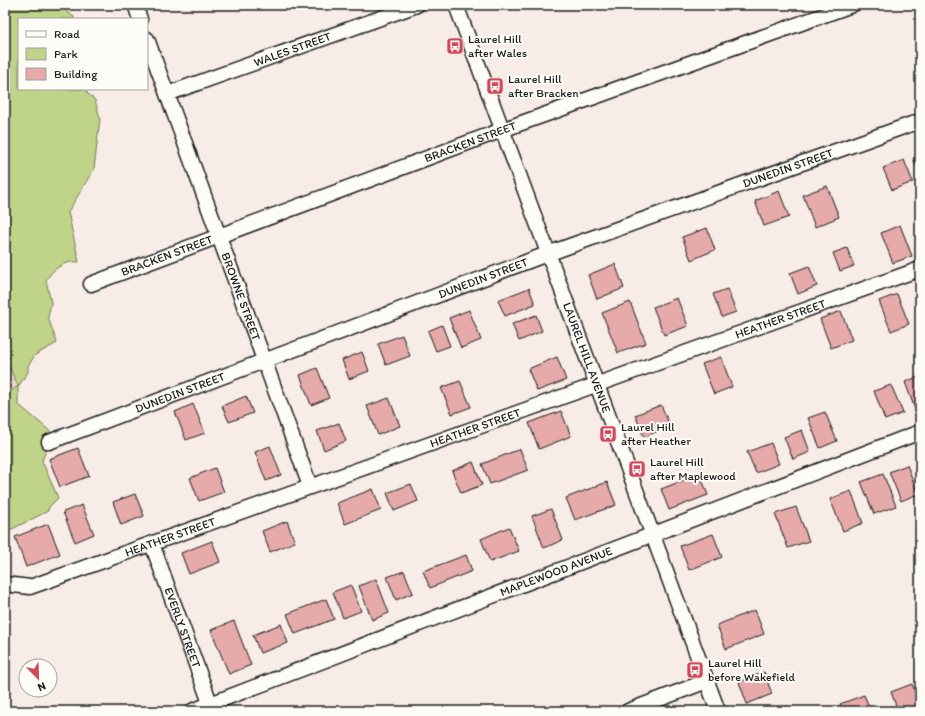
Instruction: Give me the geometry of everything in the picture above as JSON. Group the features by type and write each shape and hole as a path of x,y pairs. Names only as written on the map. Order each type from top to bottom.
{"street":[{"path":"135,5 140,18"},
{"name":"WALES STREET","path":"167,94 417,5"},
{"name":"LAUREL HILL AVENUE","path":"456,5 547,254 718,711"},
{"name":"BRACKEN STREET","path":"91,284 502,130 852,5"},
{"name":"BROWNE STREET","path":"148,42 217,236 310,486"},
{"name":"DUNEDIN STREET","path":"49,442 547,254 920,121"},
{"name":"HEATHER STREET","path":"5,584 30,587 596,383 920,269"},
{"name":"MAPLEWOOD AVENUE","path":"192,711 212,707 652,534 920,432"},
{"name":"EVERLY STREET","path":"152,544 212,707"},
{"path":"628,711 707,681"}],"shaded area":[{"path":"5,358 18,387 5,395"}],"green space":[{"path":"5,5 58,5 74,18 18,18 18,90 86,90 95,100 100,118 94,169 68,212 79,262 69,262 60,266 52,272 46,280 51,303 48,317 57,343 35,355 28,366 28,372 18,387 18,404 52,433 42,461 58,498 49,507 48,511 8,531 5,528 5,395 18,386 5,358"}],"building":[{"path":"920,156 920,175 913,158"},
{"path":"904,160 913,182 892,190 883,168"},
{"path":"827,186 839,217 815,227 803,195"},
{"path":"779,191 789,217 764,226 755,201"},
{"path":"900,225 912,256 893,263 881,233"},
{"path":"707,228 715,250 691,260 682,237"},
{"path":"847,248 854,266 840,271 833,253"},
{"path":"615,264 624,288 597,299 588,275"},
{"path":"809,266 817,286 798,294 790,273"},
{"path":"529,288 535,304 505,316 498,300"},
{"path":"727,289 736,312 722,317 713,294"},
{"path":"897,294 909,324 891,331 879,301"},
{"path":"677,298 688,326 664,335 653,307"},
{"path":"630,302 646,343 618,353 602,313"},
{"path":"469,310 481,340 461,348 449,318"},
{"path":"841,311 852,340 831,348 820,319"},
{"path":"536,315 542,331 519,341 512,324"},
{"path":"442,325 450,346 436,351 428,331"},
{"path":"402,335 410,356 386,365 378,344"},
{"path":"362,352 369,371 349,379 342,360"},
{"path":"557,357 566,380 537,391 528,369"},
{"path":"721,357 732,387 714,394 702,364"},
{"path":"317,368 329,398 311,405 300,375"},
{"path":"920,376 920,411 916,412 905,382"},
{"path":"460,381 471,407 452,414 441,388"},
{"path":"891,385 903,413 885,420 874,391"},
{"path":"246,396 253,413 229,422 222,406"},
{"path":"389,398 400,426 378,435 367,406"},
{"path":"193,404 205,433 186,440 175,412"},
{"path":"661,405 670,426 644,437 635,415"},
{"path":"561,411 571,436 539,449 529,423"},
{"path":"825,412 837,441 820,448 808,418"},
{"path":"339,423 346,441 324,450 317,431"},
{"path":"802,430 810,452 793,459 784,437"},
{"path":"771,443 779,464 756,473 747,452"},
{"path":"270,446 281,475 266,481 255,452"},
{"path":"78,448 89,476 60,487 49,459"},
{"path":"520,449 528,470 490,484 482,464"},
{"path":"473,462 482,485 461,493 452,471"},
{"path":"907,465 918,494 901,501 889,472"},
{"path":"215,468 224,492 199,501 190,478"},
{"path":"700,474 708,495 669,510 661,489"},
{"path":"883,474 896,506 874,514 861,482"},
{"path":"607,482 616,505 575,520 566,498"},
{"path":"411,484 418,501 394,511 387,493"},
{"path":"373,489 381,510 345,524 337,503"},
{"path":"851,491 863,523 843,531 830,499"},
{"path":"135,494 144,516 121,525 113,502"},
{"path":"82,505 94,534 75,542 63,512"},
{"path":"796,507 809,541 788,548 775,514"},
{"path":"551,509 563,540 544,548 532,516"},
{"path":"287,521 295,542 270,552 262,531"},
{"path":"48,524 60,554 26,567 15,537"},
{"path":"509,527 519,551 490,562 481,539"},
{"path":"713,534 722,557 689,570 680,546"},
{"path":"212,541 220,562 189,574 181,553"},
{"path":"466,555 472,571 430,588 423,571"},
{"path":"404,571 413,593 396,600 387,577"},
{"path":"376,579 389,613 372,620 359,586"},
{"path":"351,585 361,611 343,618 333,592"},
{"path":"326,599 334,619 295,634 287,614"},
{"path":"755,610 764,634 726,649 717,625"},
{"path":"234,621 251,665 229,674 211,630"},
{"path":"281,624 288,643 260,653 253,635"},
{"path":"764,672 772,694 747,704 739,682"},
{"path":"912,684 920,705 920,711 898,711 891,692"},
{"path":"864,695 871,711 843,711 840,704"},
{"path":"788,706 790,711 775,711"}],"place":[{"name":"Laurel Hill after Wales","path":"455,46"},
{"name":"Laurel Hill after Bracken","path":"495,86"},
{"name":"Laurel Hill after Heather","path":"608,434"},
{"name":"Laurel Hill after Maplewood","path":"637,469"},
{"name":"Laurel Hill before Wakefield","path":"695,670"}]}
